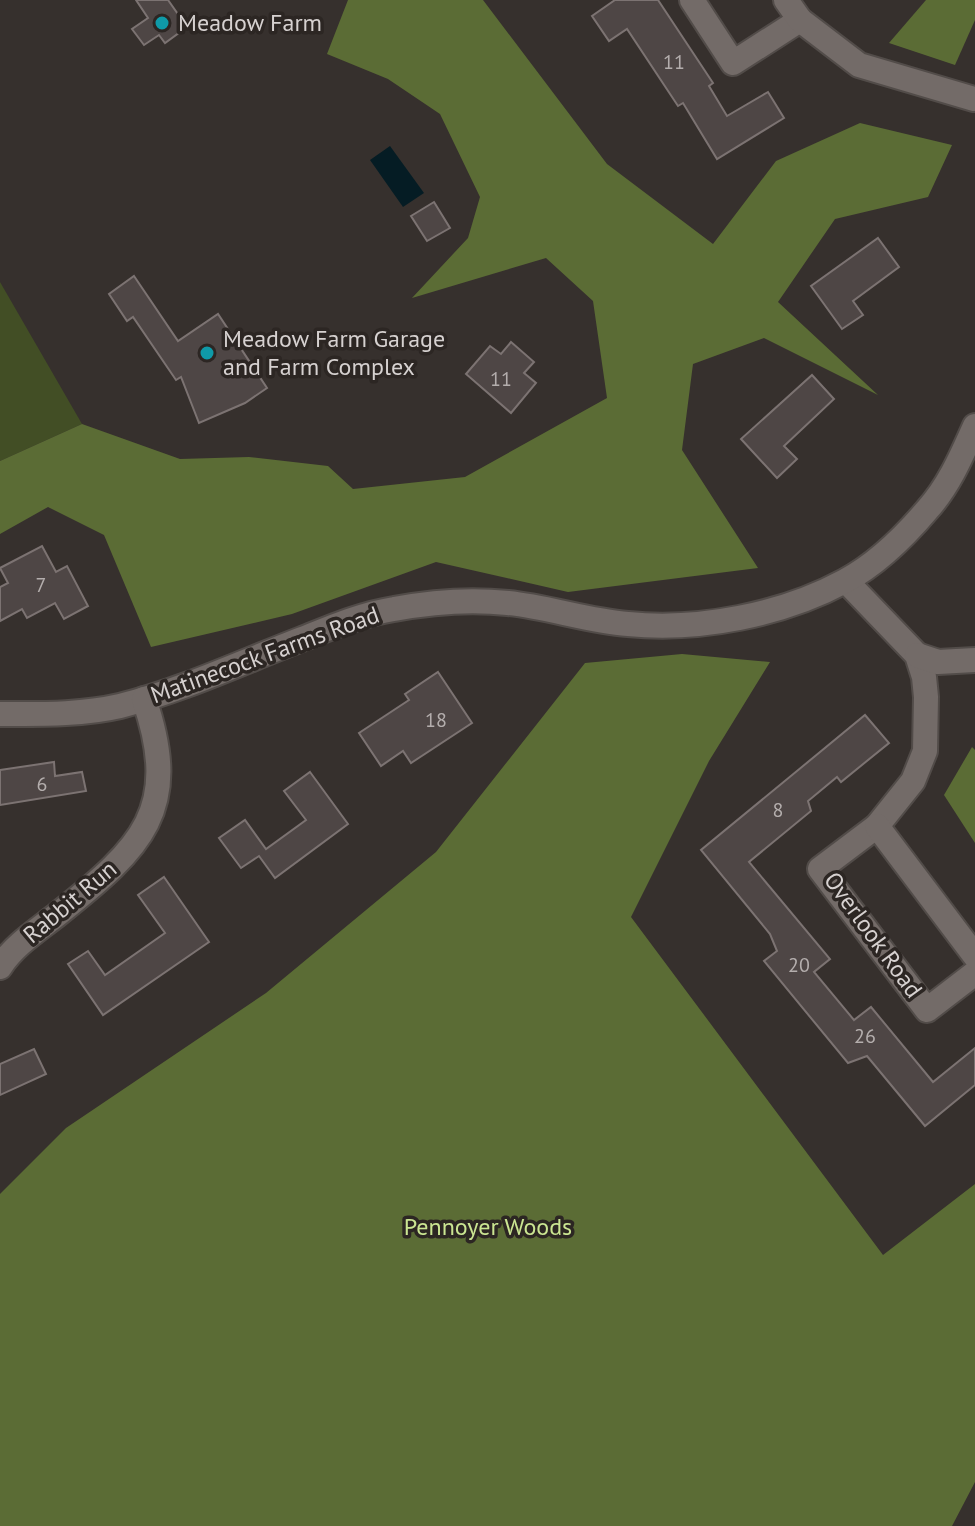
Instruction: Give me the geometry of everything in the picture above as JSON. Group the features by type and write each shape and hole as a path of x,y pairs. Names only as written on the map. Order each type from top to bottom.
{"street":[{"path":"692,0 733,63 793,10 859,65 975,98"},
{"name":"Matinecock Farms Road","path":"0,714 71,714 119,706 348,620 393,609 463,601 509,603 627,624 680,625 736,618 785,606 846,581 879,556 928,509 956,468 975,426"},
{"path":"846,581 917,655 938,662 975,660"},
{"name":"Overlook Road","path":"917,655 926,697 925,751 913,781 877,826 820,869 927,1010 975,973"},
{"name":"Rabbit Run","path":"0,967 22,942 101,880 125,856 146,826 157,798 160,767 156,734 144,699"},
{"path":"877,826 975,956"}],"green space":[{"path":"348,0 483,0 607,164 713,244 776,161 860,123 952,145 928,197 835,219 778,302 878,395 764,338 693,364 682,450 758,568 568,592 436,562 292,614 151,647 104,535 48,507 0,534 0,461 82,424 180,459 249,457 328,466 353,489 465,477 607,398 593,301 546,258 412,298 468,238 480,197 440,114 388,79 327,54"},
{"path":"926,0 975,0 975,20 955,65 889,43"},
{"path":"0,282 82,424 0,461"},
{"name":"Pennoyer Woods","path":"682,654 770,662 709,761 631,917 883,1255 975,1184 975,1482 952,1526 0,1526 0,1194 66,1128 266,993 436,852 585,663"},
{"path":"972,747 975,750 975,843 944,795"}],"water":[{"path":"390,146 424,193 403,207 370,160"}],"building":[{"name":"Meadow Farm","path":"136,0 168,0 187,27 165,43 159,35 144,45 132,29 148,18"},
{"path":"615,0 658,0 713,83 709,86 727,116 768,92 784,118 717,159 683,103 678,106 627,29 609,41 592,16"},
{"path":"434,202 450,228 427,241 411,216"},
{"path":"878,238 899,267 853,301 863,315 842,329 811,286"},
{"name":"Meadow Farm Garage and Farm Complex","path":"134,276 178,341 218,314 267,388 245,403 199,423 181,377 176,380 133,317 127,321 109,294"},
{"path":"511,342 534,362 524,373 536,383 511,413 466,374 490,346 501,354"},
{"path":"812,375 834,399 784,446 797,459 777,478 741,439"},
{"path":"42,546 56,572 67,566 88,606 64,619 55,603 27,618 22,609 0,621 0,587 8,583 0,568"},
{"path":"438,672 472,723 411,763 403,751 381,766 359,733 409,700 405,694"},
{"path":"865,715 889,743 841,782 837,777 808,801 811,811 749,862 830,959 814,972 854,1020 871,1007 933,1082 975,1048 975,1085 925,1126 867,1056 848,1063 764,961 777,951 770,934 701,850"},
{"path":"54,762 55,776 82,772 86,791 0,805 0,770"},
{"path":"310,772 348,824 275,878 259,856 241,868 219,838 245,820 266,849 306,820 284,791"},
{"path":"164,877 209,942 103,1015 68,964 88,951 105,975 165,933 138,895"},
{"path":"34,1049 46,1074 0,1095 0,1064"}],"place":[{"name":"Meadow Farm","path":"162,23"},
{"name":"Meadow Farm Garage and Farm Complex","path":"207,353"}]}
